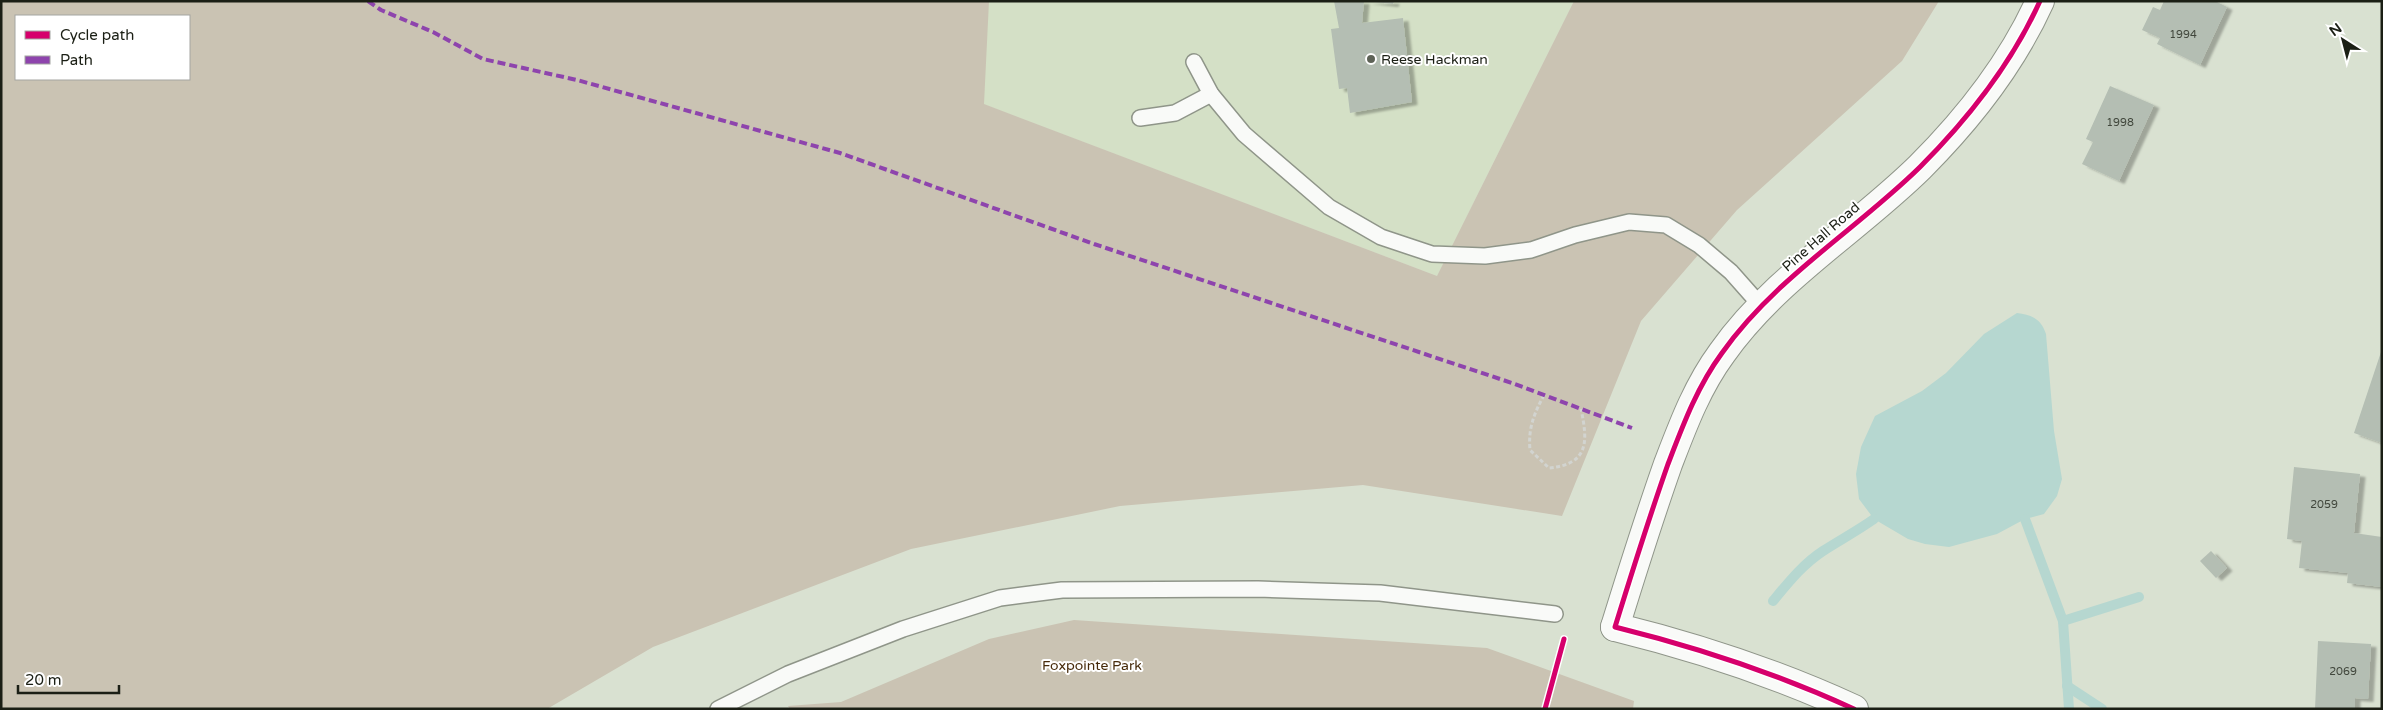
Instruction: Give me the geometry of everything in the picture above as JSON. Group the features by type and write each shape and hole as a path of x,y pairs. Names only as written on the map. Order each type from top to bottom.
{"street":[{"name":"Pine Hall Road","path":"1854,709 1796,684 1705,652 1615,627 1657,495 1692,400 1722,352 1762,307 1800,270 1919,167 1975,106 2026,33 2040,1"}],"lane":[{"path":"1194,62 1211,94 1244,134 1329,207 1381,237 1432,254 1485,256 1531,250 1575,235 1629,222 1666,225 1699,244 1731,272 1762,307"},
{"path":"1140,118 1175,113 1211,94"},
{"path":"718,709 788,674 903,629 1000,598 1062,590 1258,589 1380,593 1555,614"}],"path":[{"path":"1544,394 1531,418 1528,435 1530,450 1549,468 1563,467 1578,458 1586,440 1581,409"}],"shaded area":[{"path":"654,1 1574,1 1437,276 983,104"}],"green space":[{"path":"1,1 989,1 984,104 1437,276 1574,1 1939,1 1902,61 1737,210 1641,321 1562,516 1363,485 1120,506 911,549 653,647 547,709 1,709"},
{"name":"Foxpointe Park","path":"1074,620 1487,648 1634,701 1633,709 790,709 788,706 841,702 989,639"}],"water":[{"path":"2017,313 2027,315 2039,321 2046,334 2054,431 2062,479 2057,496 2044,514 2025,519 1997,534 1949,547 1925,544 1908,539 1874,519 1859,499 1856,474 1861,447 1875,416 1922,391 1946,373 1984,334"}],"building":[{"name":"Reese Hackman","path":"1334,1 1364,1 1362,23 1403,18 1412,102 1350,113 1347,88 1339,89 1331,29 1339,28"},
{"path":"1366,1 1394,1 1393,4"},
{"path":"2164,1 2215,1 2227,7 2200,65 2157,44 2160,38 2142,30 2153,7 2160,10"},
{"path":"2110,86 2154,105 2119,181 2082,164 2093,142 2086,139"},
{"path":"2382,349 2382,443 2354,433"},
{"path":"2294,467 2360,474 2354,533 2382,537 2382,587 2347,583 2348,573 2299,568 2302,541 2287,539"},
{"path":"2211,551 2227,568 2216,578 2200,561"},
{"path":"2318,641 2371,644 2368,699 2355,698 2355,709 2315,709"}],"waterway":[{"path":"1773,601 1796,574 1816,556 1874,519"},
{"path":"2025,519 2063,621 2069,709"},
{"path":"2063,621 2139,597"},
{"path":"2067,686 2102,709"}],"marked path":[{"path":"368,1 381,10 433,32 483,59 577,80 840,153 1094,244 1512,383 1632,428"}],"cycle path":[{"path":"1854,709 1796,684 1736,662 1676,643 1615,627 1668,464 1691,407 1713,366 1743,326 1766,301 1817,255 1895,190 1938,149 1988,89 2016,46 2040,1"},
{"path":"1545,709 1564,639"}],"place":[{"name":"Reese Hackman","path":"1371,59"}]}
